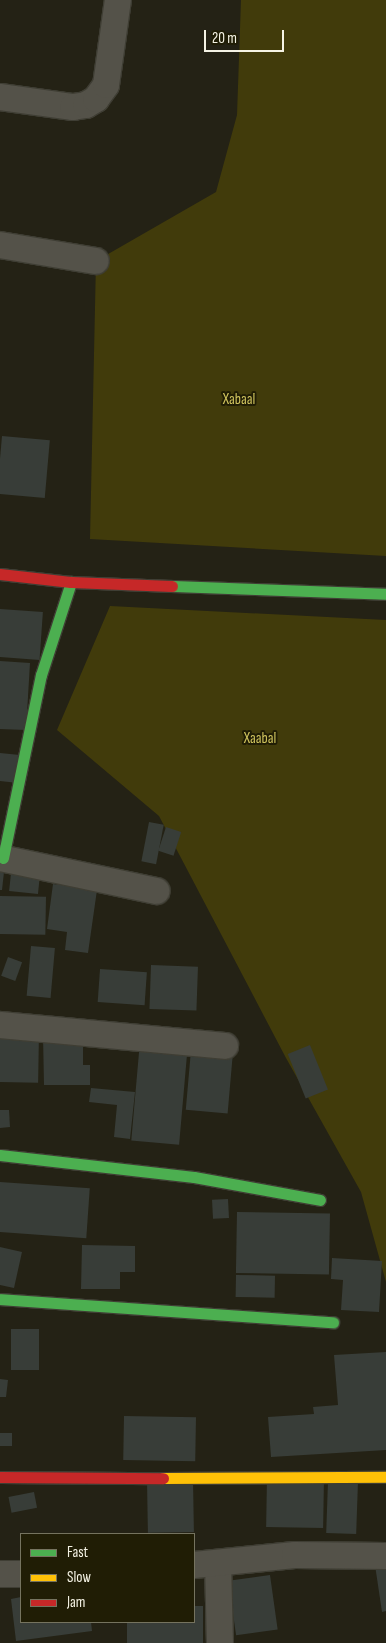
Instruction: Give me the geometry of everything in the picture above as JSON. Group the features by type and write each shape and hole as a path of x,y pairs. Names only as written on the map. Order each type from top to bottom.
{"street":[{"path":"0,97 73,107 86,105 96,99 106,85 118,0"},
{"path":"0,245 96,261"},
{"path":"0,574 71,582 386,594"},
{"path":"71,582 41,675 1,858 157,891"},
{"path":"0,1025 225,1046"},
{"path":"0,1155 194,1176 320,1200"},
{"path":"0,1299 332,1322"},
{"path":"0,1476 298,1479 386,1477"},
{"path":"220,1643 206,1564 296,1555 386,1556"},
{"path":"0,1574 20,1574"}],"green space":[{"name":"Xabaal","path":"241,0 386,0 386,556 90,539 96,261 216,192 237,115"},
{"name":"Xaabal","path":"110,606 386,620 386,1282 361,1192 286,1058 159,816 57,730"}],"building":[{"path":"2,436 50,440 45,498 0,494"},
{"path":"0,609 43,612 40,660 0,657"},
{"path":"0,661 30,663 26,730 0,729"},
{"path":"0,753 20,755 18,783 0,781"},
{"path":"149,822 164,825 156,864 141,861"},
{"path":"166,827 181,832 173,856 158,851"},
{"path":"0,871 4,872 2,890 0,890"},
{"path":"11,873 40,876 38,894 9,891"},
{"path":"53,884 97,890 88,953 65,950 67,932 47,929"},
{"path":"0,896 46,897 45,935 0,934"},
{"path":"31,946 55,948 51,998 27,996"},
{"path":"8,957 22,962 15,981 1,976"},
{"path":"151,965 198,967 196,1011 149,1009"},
{"path":"100,969 147,972 145,1005 98,1002"},
{"path":"0,1032 39,1033 38,1083 0,1082"},
{"path":"43,1035 83,1035 83,1065 90,1065 90,1085 44,1085"},
{"path":"140,1041 188,1045 179,1145 131,1141"},
{"path":"310,1045 328,1090 306,1098 288,1054"},
{"path":"191,1050 233,1054 228,1113 186,1110"},
{"path":"91,1088 135,1092 130,1139 114,1137 117,1105 89,1102"},
{"path":"0,1110 9,1110 10,1127 0,1128"},
{"path":"0,1182 90,1188 86,1238 0,1232"},
{"path":"228,1199 229,1218 213,1219 212,1200"},
{"path":"237,1212 330,1214 329,1275 236,1273"},
{"path":"82,1245 135,1246 135,1272 120,1272 120,1289 81,1289"},
{"path":"0,1247 22,1252 14,1288 0,1285"},
{"path":"332,1258 382,1261 379,1312 341,1310 343,1280 331,1279"},
{"path":"236,1275 275,1276 275,1298 236,1297"},
{"path":"11,1329 39,1329 39,1370 11,1370"},
{"path":"386,1352 386,1450 271,1457 268,1417 314,1414 313,1407 338,1405 334,1355"},
{"path":"0,1379 8,1380 6,1397 0,1397"},
{"path":"124,1416 196,1417 195,1461 123,1460"},
{"path":"0,1433 12,1433 12,1446 0,1446"},
{"path":"267,1477 324,1478 323,1528 266,1527"},
{"path":"193,1480 194,1532 148,1533 147,1481"},
{"path":"328,1481 358,1482 356,1534 326,1533"},
{"path":"34,1492 37,1508 12,1513 8,1497"},
{"path":"386,1563 386,1611 382,1612 375,1565"},
{"path":"270,1575 278,1629 236,1635 228,1581"},
{"path":"20,1597 20,1623 91,1623 92,1631 16,1641 11,1599"},
{"path":"195,1606 203,1606 203,1643 127,1643 127,1623 195,1623"}],"traffic: fast":[{"path":"3,858 41,675 71,582"},
{"path":"172,586 386,594"},
{"path":"0,1155 194,1177 320,1200"},
{"path":"0,1299 333,1322"}],"traffic: slow":[{"path":"163,1478 386,1477"}],"traffic: jam":[{"path":"0,574 71,582 172,586"},
{"path":"0,1477 163,1478"}]}
